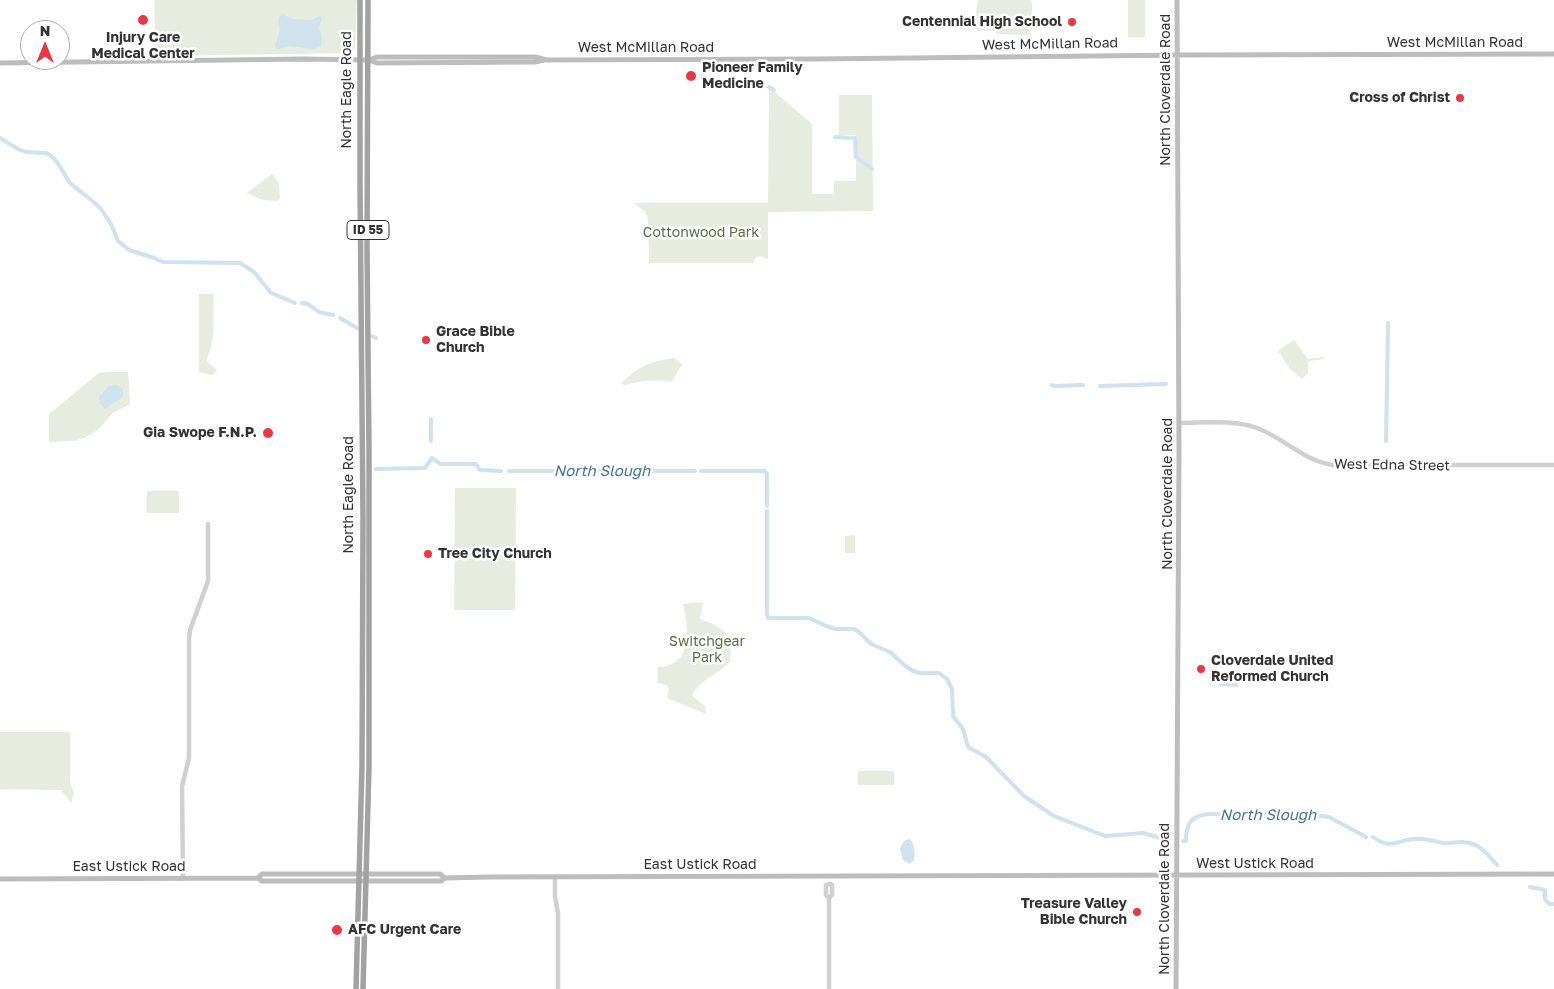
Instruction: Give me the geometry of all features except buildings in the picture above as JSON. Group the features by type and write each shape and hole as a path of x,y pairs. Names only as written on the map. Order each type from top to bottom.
{"highway":[{"name":"North Eagle Road","path":"356,989 369,470 368,297 361,272 360,0"},
{"name":"North Eagle Road","path":"363,989 369,766 365,614 362,603 368,0"}],"main road":[{"name":"North Cloverdale Road","path":"1176,989 1179,423 1178,0"},
{"name":"West McMillan Road","path":"0,63 303,59 368,60 377,63 1178,55 1554,54"},
{"name":"West McMillan Road","path":"368,60 377,56 535,57 547,60"},
{"path":"505,57 534,62"},
{"name":"East Ustick Road","path":"258,878 262,874 440,874 445,878"},
{"name":"West Ustick Road","path":"955,876 1554,874"},
{"name":"East Ustick Road","path":"0,879 258,878 262,881 441,881 445,878 955,876"}],"street":[{"name":"West Edna Street","path":"1179,423 1245,424 1274,436 1314,460 1333,465 1554,465"},
{"path":"183,878 182,786 189,758 188,640 208,581 208,524"},
{"path":"554,877 558,913 558,989"},
{"path":"829,898 829,989"}],"green space":[{"path":"155,0 357,0 355,47 351,53 155,56"},
{"path":"978,0 1030,0 1032,2 1032,30 1027,35 996,34 996,31 977,31 976,11"},
{"path":"1128,0 1145,0 1145,37 1128,37"},
{"name":"Cottonwood Park","path":"769,87 812,124 812,194 834,194 834,181 856,181 856,135 839,135 839,95 872,95 873,211 768,212 768,259 759,256 755,258 753,263 649,263 648,218 644,211 634,203 768,203"},
{"path":"272,174 279,184 280,199 277,201 263,200 247,193"},
{"path":"199,294 213,294 213,337 206,361 217,370 213,375 199,372"},
{"path":"1294,340 1308,359 1324,357 1324,359 1308,361 1308,373 1302,379 1291,370 1278,351"},
{"path":"674,358 682,364 672,382 648,381 624,385 622,383 634,372 646,365"},
{"path":"128,372 130,404 113,413 98,430 84,438 74,441 49,442 49,414 99,373"},
{"path":"455,488 516,488 515,610 454,610"},
{"path":"147,491 179,491 179,513 147,513"},
{"path":"855,535 855,553 845,553 845,536"},
{"name":"Switchgear Park","path":"703,603 700,619 723,630 728,636 730,645 730,662 700,685 692,696 705,706 706,714 667,698 669,688 658,683 658,667 678,661 686,644 687,624 683,604"},
{"path":"0,732 70,732 70,782 74,793 71,803 61,790 0,789"},
{"path":"858,771 894,771 894,785 858,785"}],"water":[{"path":"283,15 293,19 311,20 320,16 322,18 319,28 322,39 321,46 309,49 289,46 277,49 275,46 280,28 278,22 280,16"},
{"path":"117,385 123,389 122,398 105,409 99,402 99,397 109,386"},
{"path":"1220,674 1238,674 1238,687 1219,686"},
{"path":"909,839 914,851 914,860 910,864 903,860 900,849 904,841"}],"waterway":[{"path":"769,87 774,90"},
{"path":"835,137 855,138 856,157 872,169"},
{"name":"North Slough","path":"0,138 26,152 50,155 57,162 70,183 101,209 111,224 118,241 129,250 163,262 240,263 254,272 271,293 295,303"},
{"name":"North Slough","path":"302,303 308,304 319,312 333,315"},
{"name":"North Slough","path":"340,318 357,328"},
{"path":"1386,441 1388,323"},
{"name":"North Slough","path":"372,336 376,338"},
{"path":"1100,386 1166,384"},
{"path":"1052,385 1083,385"},
{"name":"North Slough","path":"431,419 431,441"},
{"name":"North Slough","path":"376,469 425,468 432,458 440,464 476,464 480,470 501,471"},
{"name":"North Slough","path":"509,471 695,471"},
{"name":"North Slough","path":"701,471 764,471 767,474 767,506"},
{"name":"North Slough","path":"767,511 768,618 809,618 836,629 854,629 871,644 890,652 913,671 939,673 947,679 952,689 953,716 963,729 968,747 986,757 1024,796 1054,816 1105,836 1143,833 1168,840"},
{"name":"North Slough","path":"1183,841 1186,841 1190,822 1197,817 1208,814 1326,816 1366,837"},
{"name":"North Slough","path":"1373,837 1389,844 1417,839 1446,843 1471,843 1485,852 1497,865"},
{"name":"North Slough","path":"1530,887 1545,890 1545,899 1549,904 1554,904"}],"place":[{"name":"Injury Care Medical Center","path":"143,20"},
{"name":"Centennial High School","path":"1072,22"},
{"name":"Pioneer Family Medicine","path":"691,76"},
{"name":"Cross of Christ","path":"1460,98"},
{"name":"Grace Bible Church","path":"426,340"},
{"name":"Gia Swope F.N.P.","path":"268,433"},
{"name":"Tree City Church","path":"428,554"},
{"name":"Cloverdale United Reformed Church","path":"1201,669"},
{"name":"Treasure Valley Bible Church","path":"1137,912"},
{"name":"AFC Urgent Care","path":"337,930"}]}
